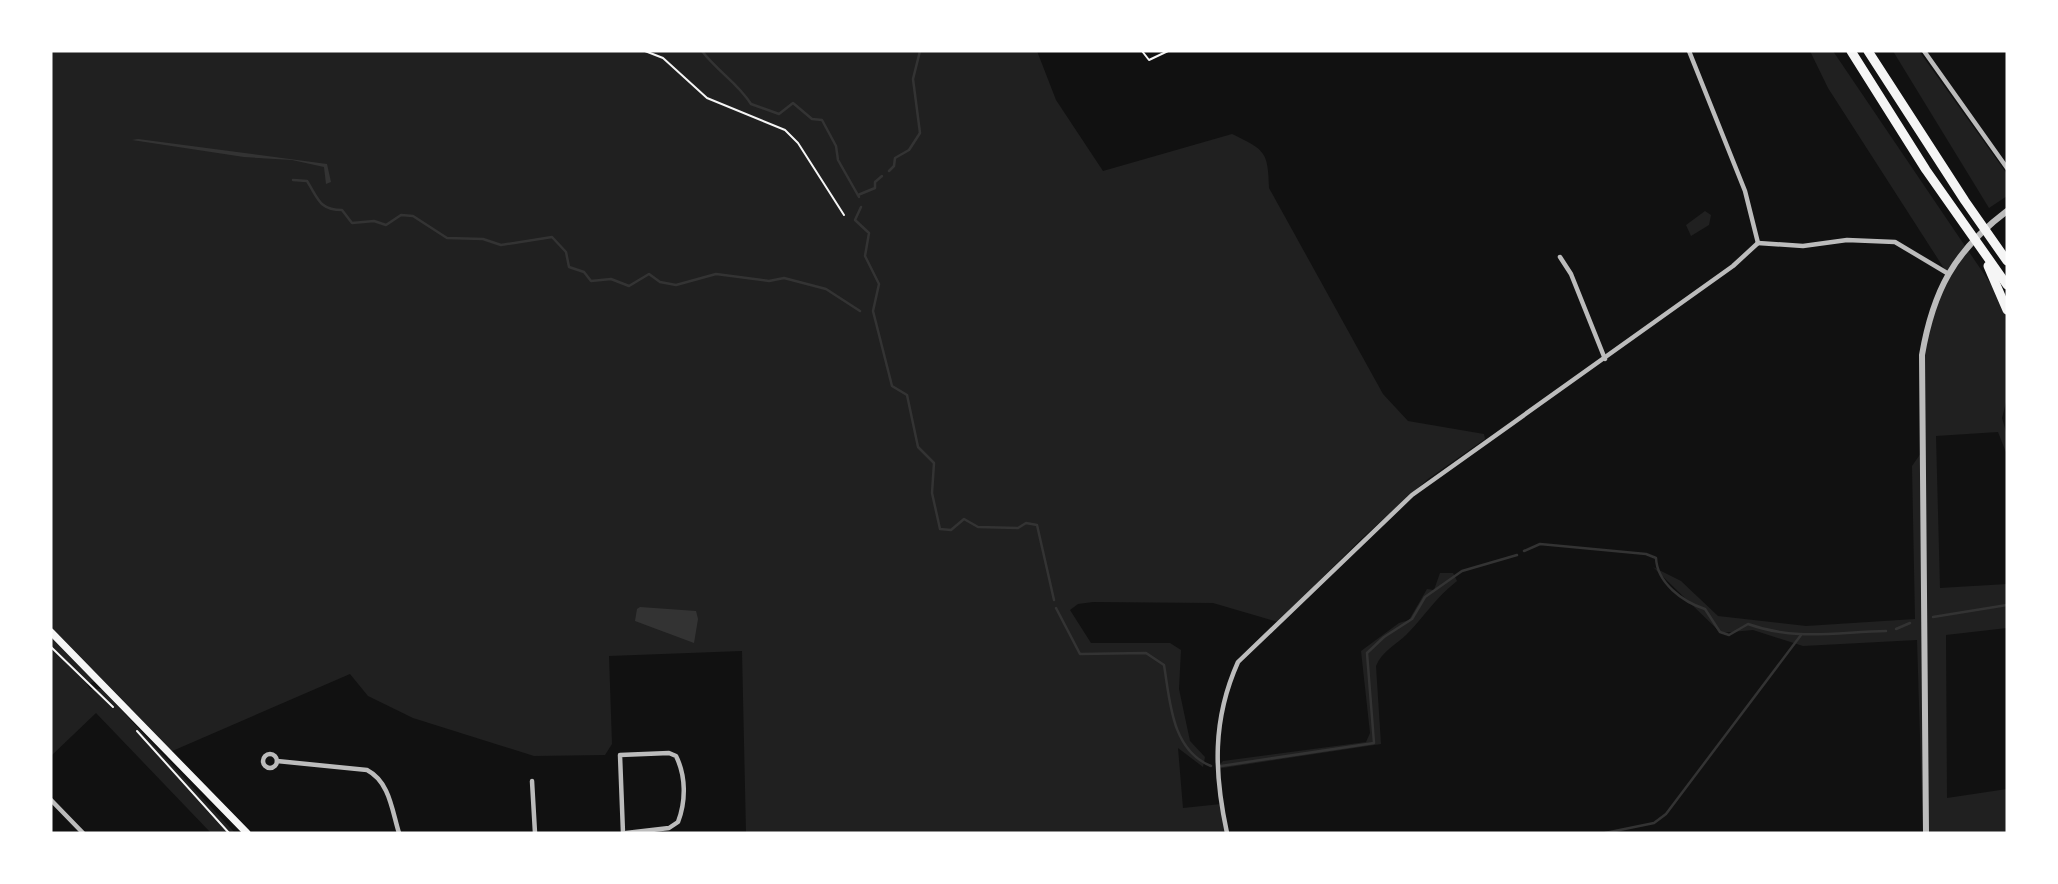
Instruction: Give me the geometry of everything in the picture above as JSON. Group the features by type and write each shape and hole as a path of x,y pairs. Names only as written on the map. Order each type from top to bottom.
{"highway":[{"path":"1851,51 1914,152 2007,285"},
{"path":"1868,51 1923,138 2007,261"},
{"path":"1984,254 2007,310"}],"main road":[{"path":"51,632 247,833"}],"street":[{"path":"1689,51 1745,191 1758,243"},
{"path":"1924,51 2007,169"},
{"path":"1926,833 1921,388 1927,329 1941,283 1947,273 1981,233 2006,212"},
{"path":"1227,833 1216,758 1228,686 1238,663 1412,495 1733,266 1758,243 1803,246 1847,240 1888,240 1902,244 1947,273"},
{"path":"1560,257 1571,274 1605,359"},
{"path":"669,753 676,756 681,767 684,802 678,822 669,828 625,833 620,755 669,753"},
{"path":"277,761 367,770 376,775 385,787 399,833"},
{"path":"533,781 535,833"},
{"path":"51,800 83,833"}],"path":[{"path":"645,51 663,58 707,98 785,130 799,143 844,215"},
{"path":"1142,51 1149,60 1168,51"},
{"path":"51,647 120,714"},
{"path":"134,729 229,833"}],"shaded area":[{"path":"51,51 1037,51 1056,100 1103,171 1232,134 1258,148 1266,159 1269,188 1383,394 1408,421 1484,434 1485,439 1428,479 1359,541 1278,622 1213,603 1093,602 1078,604 1070,610 1091,643 1170,643 1181,650 1179,689 1190,741 1205,757 1203,767 1178,748 1183,808 1221,804 1227,833 746,833 742,651 609,656 612,744 605,755 534,756 413,718 368,696 350,674 170,752 100,680 87,684 90,689 102,689 235,833 211,833 96,713 51,756"},
{"path":"1810,51 1833,51 2005,305 2007,398 2002,418 2007,435 2007,455 1998,432 1936,436 1940,588 2007,584 2007,628 1946,635 1947,798 2007,789 2007,833 1923,833 1917,640 1803,646 1753,630 1721,633 1653,567 1681,581 1718,616 1806,626 1915,619 1912,466 1921,453 1922,355 1947,273 1828,88"},
{"path":"1893,51 1919,51 2007,174 2007,196 1989,208"},
{"path":"132,140 327,164 331,182 326,184 324,167 292,160 244,157"},
{"path":"1705,211 1711,215 1709,225 1691,236 1686,225"},
{"path":"1440,573 1453,573 1457,581 1407,634 1386,652 1376,666 1381,744 1216,769 1223,761 1366,742 1370,733 1361,651 1399,623 1409,620 1427,589 1434,590"},
{"path":"640,607 696,611 698,619 694,643 635,621 637,609"}],"waterway":[{"path":"702,51 751,104 779,114 793,103 812,119 822,120 836,146 838,160 859,197"},
{"path":"889,171 894,166 895,158 909,150 920,133 913,79 920,51"},
{"path":"858,195 875,188 875,182 882,176"},
{"path":"293,180 307,181 320,202 328,208 342,210 352,223 374,221 386,225 401,215 413,216 447,238 483,239 501,245 552,237 566,252 569,267 584,272 591,281 611,279 629,286 649,274 660,282 676,285 716,274 769,281 784,278 826,289 860,311"},
{"path":"861,207 855,220 869,233 865,256 879,284 873,311 892,386 907,395 918,447 934,463 932,493 940,529 951,530 964,519 978,527 1018,528 1026,523 1037,525 1054,600"},
{"path":"1524,551 1540,544 1646,554 1656,558 1657,567 1666,583 1688,602 1705,609 1720,632 1729,635 1748,624 1799,634 1886,631"},
{"path":"1221,766 1374,743 1367,653 1384,637 1412,619 1425,597 1462,571 1517,555"},
{"path":"1933,617 2007,605"},
{"path":"1056,608 1080,654 1146,653 1164,665 1171,708 1180,736 1198,759 1211,766"},
{"path":"1896,629 1910,623"},
{"path":"1605,833 1654,823 1666,814 1801,635"}]}
